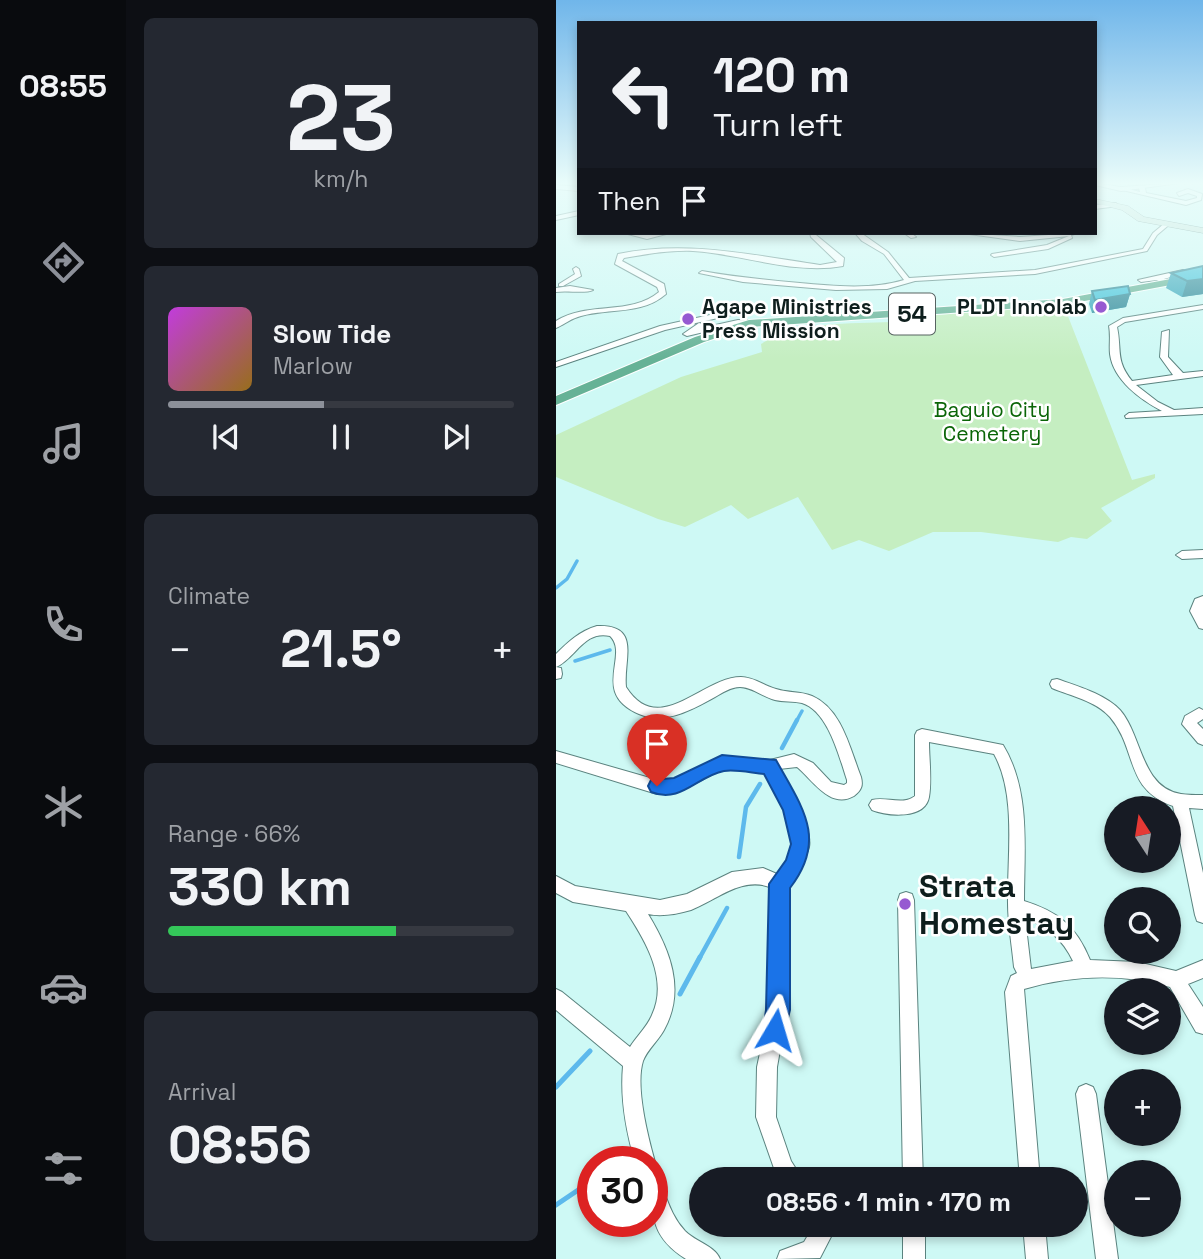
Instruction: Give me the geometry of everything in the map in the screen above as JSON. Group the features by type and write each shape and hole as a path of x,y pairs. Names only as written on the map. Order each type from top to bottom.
{"highway":[{"name":"54","path":"556,401 613,381 702,339 760,323 1063,302 1161,280 1202,276"}],"street":[{"path":"556,325 577,313 630,306 660,297 662,286 618,262 621,256 649,251 693,249 820,267 840,264 841,260 820,242"},
{"path":"867,242 885,252 894,267 908,281"},
{"path":"994,256 1065,242"},
{"path":"702,273 743,280 836,288 887,287 908,281 1025,273 1146,250 1151,242"},
{"path":"556,289 579,275 576,269"},
{"path":"1141,280 1161,280 1183,272"},
{"path":"556,289 590,290"},
{"path":"1171,412 1158,406 1119,369 1114,358 1117,338 1112,326 1115,322 1202,307"},
{"path":"556,363 663,328 734,311 739,313 713,321 687,334 738,322 760,323"},
{"path":"1166,332 1164,357 1176,373 1183,377"},
{"path":"1132,383 1202,373"},
{"path":"1129,416 1202,411"},
{"path":"1182,555 1202,554"},
{"path":"1202,600 1196,611 1202,625"},
{"path":"556,662 581,638 598,630 612,632 621,639 623,647 617,678 626,697 645,710 664,712 683,708 734,682 747,682 775,695 807,699 820,707 832,723 855,786 847,792 830,789 802,762 789,760 770,766 722,763 676,786 657,786 556,757"},
{"path":"1057,684 1114,713 1151,787 1161,796"},
{"path":"1199,714 1190,720 1189,724 1202,739"},
{"path":"877,805 913,807 920,803 922,735 998,749 1007,765 1016,818 1016,906 1020,975 1014,992 1029,1167"},
{"path":"770,766 792,808 802,844 794,866 780,884 778,1010 767,1068 766,1117 783,1167"},
{"path":"1181,801 1202,803"},
{"path":"1181,806 1202,915"},
{"path":"556,884 573,894 660,908 688,902 732,880 763,876 780,884"},
{"path":"906,900 912,1167"},
{"path":"631,902 653,936 665,968 665,992 660,1019 633,1062 634,1097 642,1146"},
{"path":"1016,906 1052,920 1069,933 1086,971"},
{"path":"1020,975 1119,968 1170,978"},
{"path":"1181,978 1202,969"},
{"path":"1181,989 1202,1025"},
{"path":"556,998 633,1062"},
{"path":"1086,1094 1107,1259"},
{"path":"668,1226 678,1242 709,1259"},
{"path":"788,1259 812,1250 819,1237"},
{"path":"914,1237 914,1259"},
{"path":"1035,1237 1037,1259"}],"green space":[{"name":"Baguio City Cemetery","path":"1064,306 1132,480 1155,474 1155,478 1101,508 1112,521 1087,539 1071,537 1058,542 981,532 933,532 889,551 859,540 832,550 798,497 748,519 731,505 685,527 658,519 556,477 556,435 681,377 762,352 761,344 791,331 824,325 892,322 891,318"}],"building":[{"path":"1203,266 1203,279 1187,281 1171,273"},
{"path":"1128,286 1130,294 1095,300 1092,291"}],"waterway":[{"path":"556,588 567,579 577,561"},
{"path":"575,661 610,650"},
{"path":"796,722 802,711"},
{"path":"782,748 797,720"},
{"path":"739,857 746,807 760,784"},
{"path":"699,959 727,908"},
{"path":"680,994 700,957"},
{"path":"556,1087 590,1051"},
{"path":"556,1205 577,1191"}],"place":[{"name":"PLDT Innolab","path":"1101,307"},
{"name":"Agape Ministries Press Mission","path":"688,319"},
{"name":"Strata Homestay","path":"905,904"}],"route":[{"path":"657,786 676,786 722,763 742,762 770,766 792,808 802,844 794,866 780,884 781,932 775,1030"}]}
